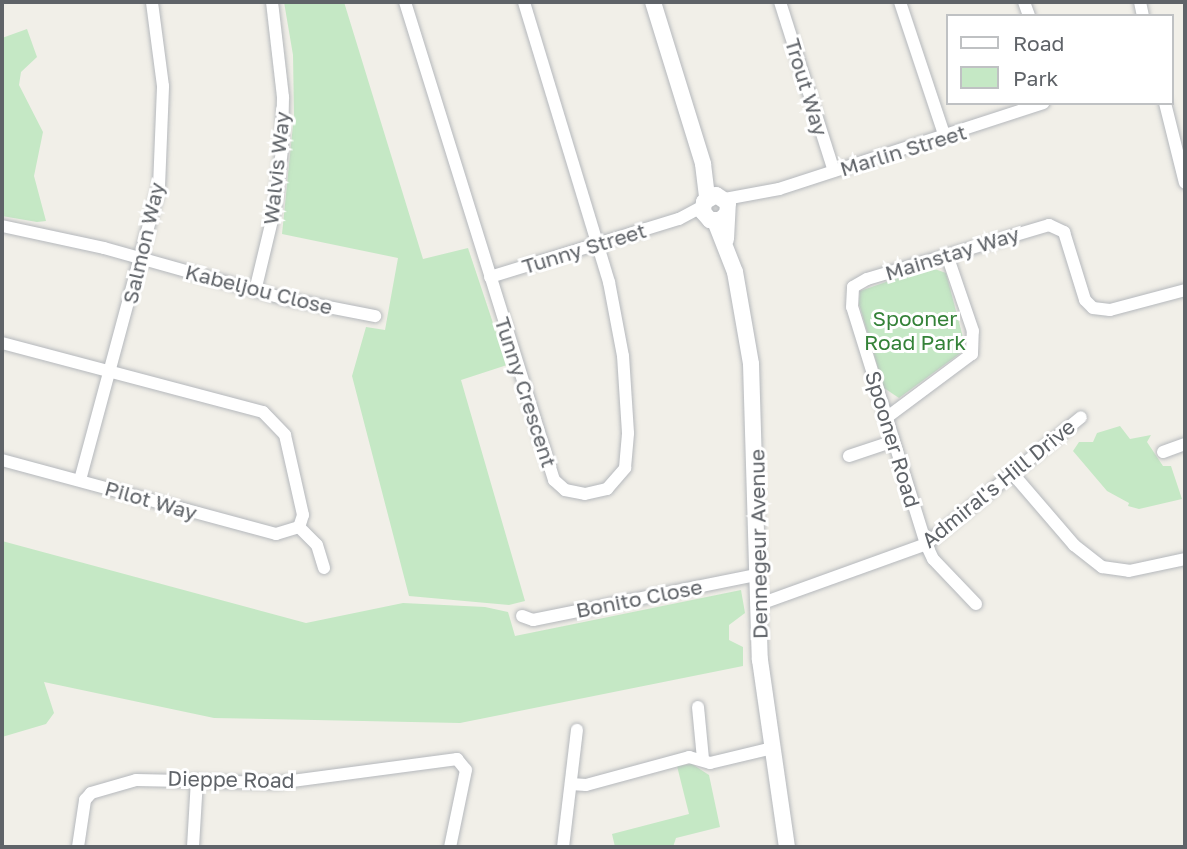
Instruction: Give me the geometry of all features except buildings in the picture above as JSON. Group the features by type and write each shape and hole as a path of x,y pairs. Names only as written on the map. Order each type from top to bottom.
{"street":[{"name":"Salmon Way","path":"80,480 155,211 164,138 160,47 152,2"},
{"name":"Walvis Way","path":"255,290 275,208 282,149 283,97 272,2"},
{"name":"Tunny Crescent","path":"405,2 554,480 573,493 607,489 625,468 628,433 621,343 598,244 524,2"},
{"name":"Dennegeur Avenue","path":"653,2 726,241 751,364 757,605 787,847"},
{"name":"Trout Way","path":"780,2 834,171"},
{"path":"900,2 944,137"},
{"name":"Marlin Street","path":"716,207 944,137 1037,105"},
{"path":"1166,105 1185,183"},
{"name":"Tunny Street","path":"489,277 716,207"},
{"name":"Kabeljou Close","path":"2,226 143,259 255,290 375,316"},
{"name":"Mainstay Way","path":"850,293 858,282 1032,228 1058,227 1067,238 1085,300 1093,308 1110,310 1185,290"},
{"path":"886,418 972,354 973,331 947,255"},
{"name":"Spooner Road","path":"850,293 926,544 933,559 976,604"},
{"path":"2,343 111,369 273,418 285,435 302,503 299,527 317,545 324,568"},
{"name":"Admiral's Hill Drive","path":"757,605 926,544 1081,417"},
{"path":"849,456 894,441"},
{"path":"1163,452 1185,444"},
{"name":"Pilot Way","path":"2,460 259,531 287,534 299,527"},
{"path":"1013,474 1074,545 1102,567 1129,571 1185,559"},
{"name":"Bonito Close","path":"522,616 534,620 757,575"},
{"path":"698,707 703,759"},
{"path":"563,847 578,730"},
{"path":"571,784 586,785 689,757 717,762 773,748"},
{"name":"Dieppe Road","path":"78,847 83,808 91,793 155,778 293,782 457,759 466,770 450,847"},
{"path":"193,847 197,780"}],"green space":[{"path":"284,2 344,2 423,259 468,248 507,365 461,380 525,601 509,605 409,596 352,376 366,327 385,330 398,258 282,234 294,115 293,55"},
{"path":"27,29 37,57 21,72 19,85 43,132 34,176 46,221 37,222 2,216 2,38"},
{"name":"Spooner Road Park","path":"929,267 946,273 966,349 899,398 884,388 859,304 860,291"},
{"path":"1120,426 1130,439 1151,435 1147,442 1163,466 1171,466 1182,499 1139,509 1128,506 1129,503 1107,491 1073,451 1079,442 1093,442 1097,433"},
{"path":"2,541 306,623 403,603 485,607 508,612 515,636 741,590 745,613 729,625 729,640 743,647 743,666 460,723 214,718 44,682 54,713 46,724 2,737"},
{"path":"692,764 709,775 720,827 676,838 673,847 615,847 612,834 689,814 677,766"}]}
